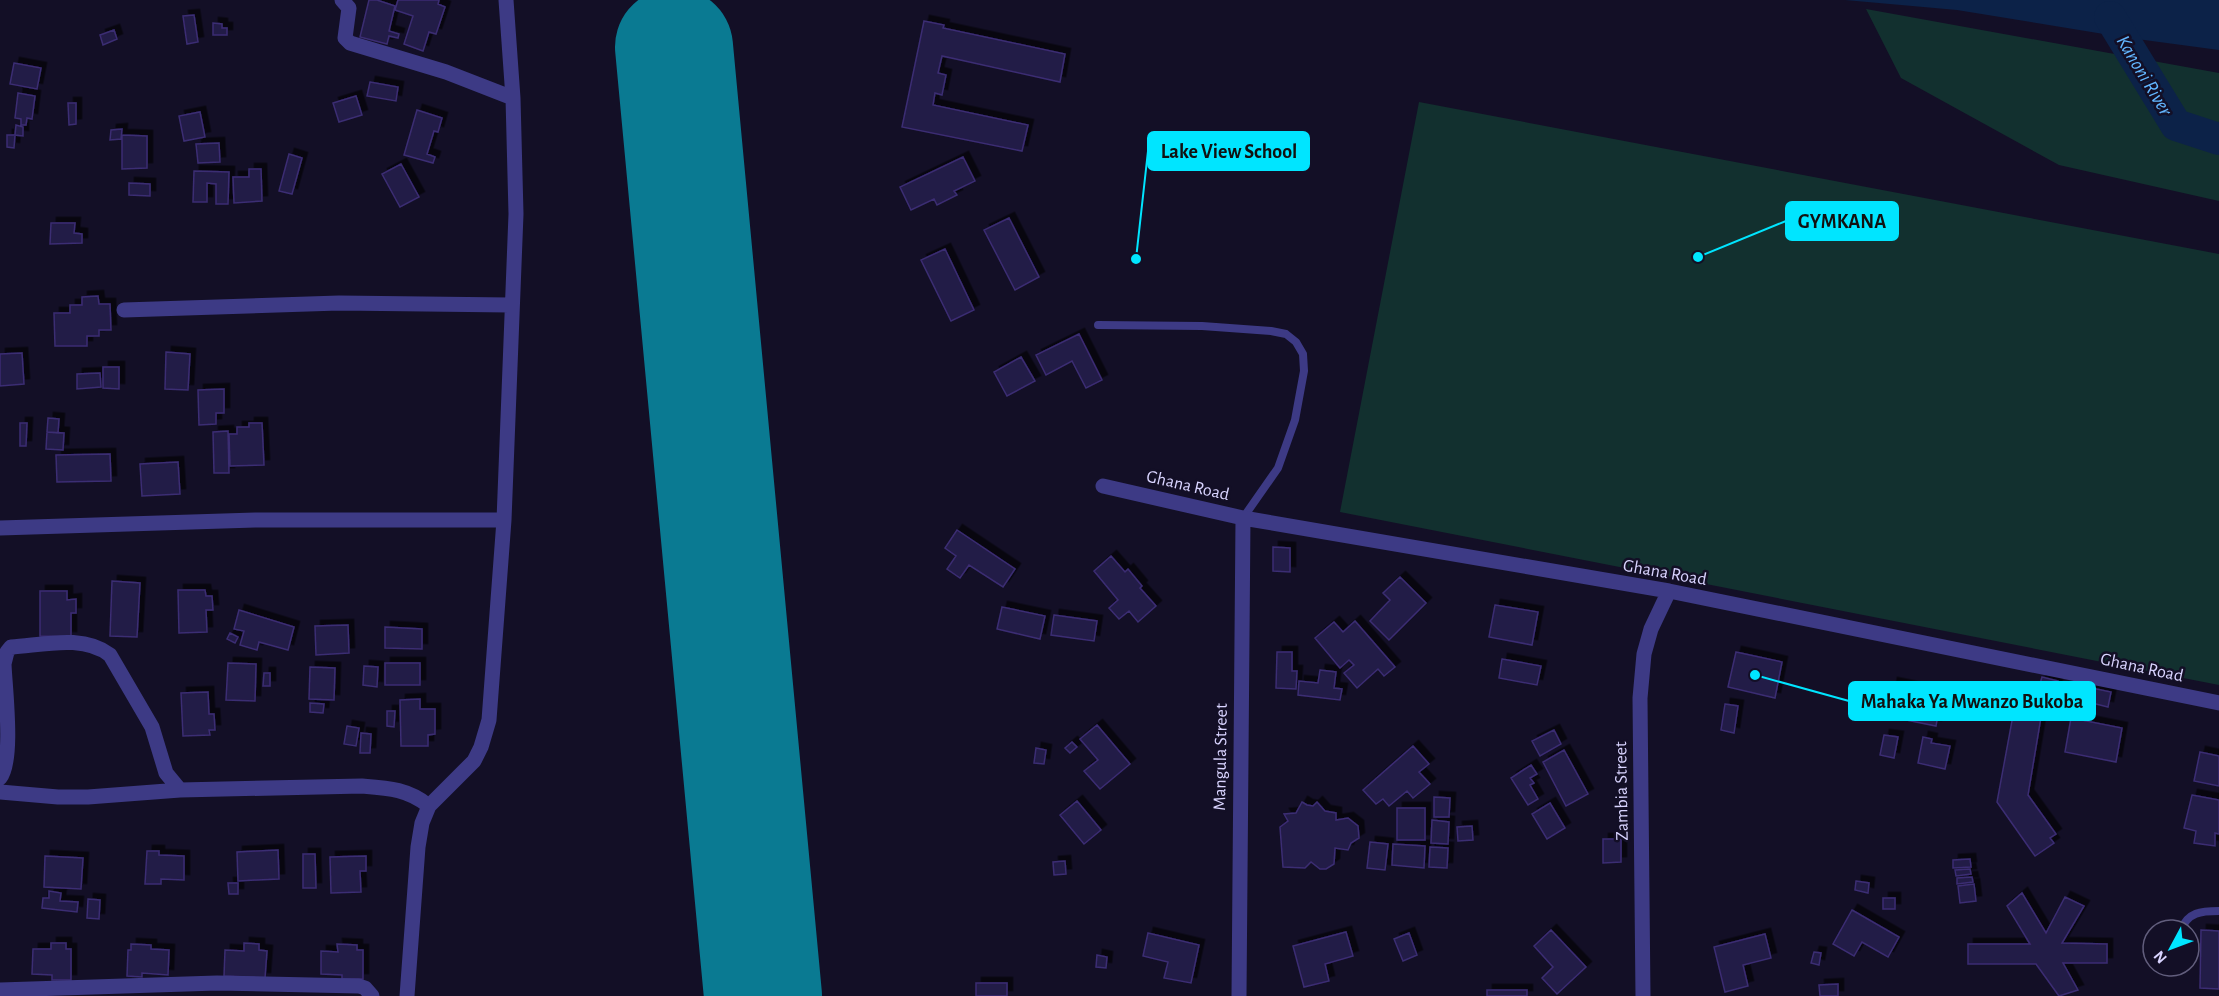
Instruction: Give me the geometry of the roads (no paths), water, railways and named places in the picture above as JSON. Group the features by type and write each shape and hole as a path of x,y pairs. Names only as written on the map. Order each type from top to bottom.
{"street":[{"path":"342,0 349,8 345,38 350,43 446,72 513,98"},
{"path":"407,996 418,847 422,823 429,806 474,761 482,747 489,720 504,520 516,214 513,98 506,0"},
{"path":"124,310 339,303 512,305"},
{"name":"Ghana Road","path":"1102,486 1243,518 1669,591 2219,703"},
{"name":"Mangula Street","path":"1239,996 1243,518"},
{"path":"0,528 255,520 504,520"},
{"name":"Zambia Street","path":"1643,996 1640,698 1646,646 1651,629 1669,591"},
{"path":"0,778 6,766 8,752 4,664 7,652 12,647 78,643 100,647 110,655 152,727 166,773 180,790"},
{"path":"0,792 78,797 180,790 362,786 388,788 415,795 429,806"},
{"path":"0,990 217,983 316,984 359,986 366,988 372,996"}],"lane":[{"path":"1098,325 1202,326 1271,331 1286,334 1296,342 1303,354 1304,371 1295,420 1278,468 1243,518"},
{"path":"2189,918 2197,912 2219,911"}],"water":[{"path":"1845,0 2219,0 2219,50 1957,10"}],"waterway":[{"name":"Kanoni River","path":"2110,17 2176,125 2219,139"}],"place":[{"name":"GYMKANA","path":"1698,257"},
{"name":"Lake View School","path":"1136,259"},
{"name":"Mahaka Ya Mwanzo Bukoba","path":"1755,675"}]}
